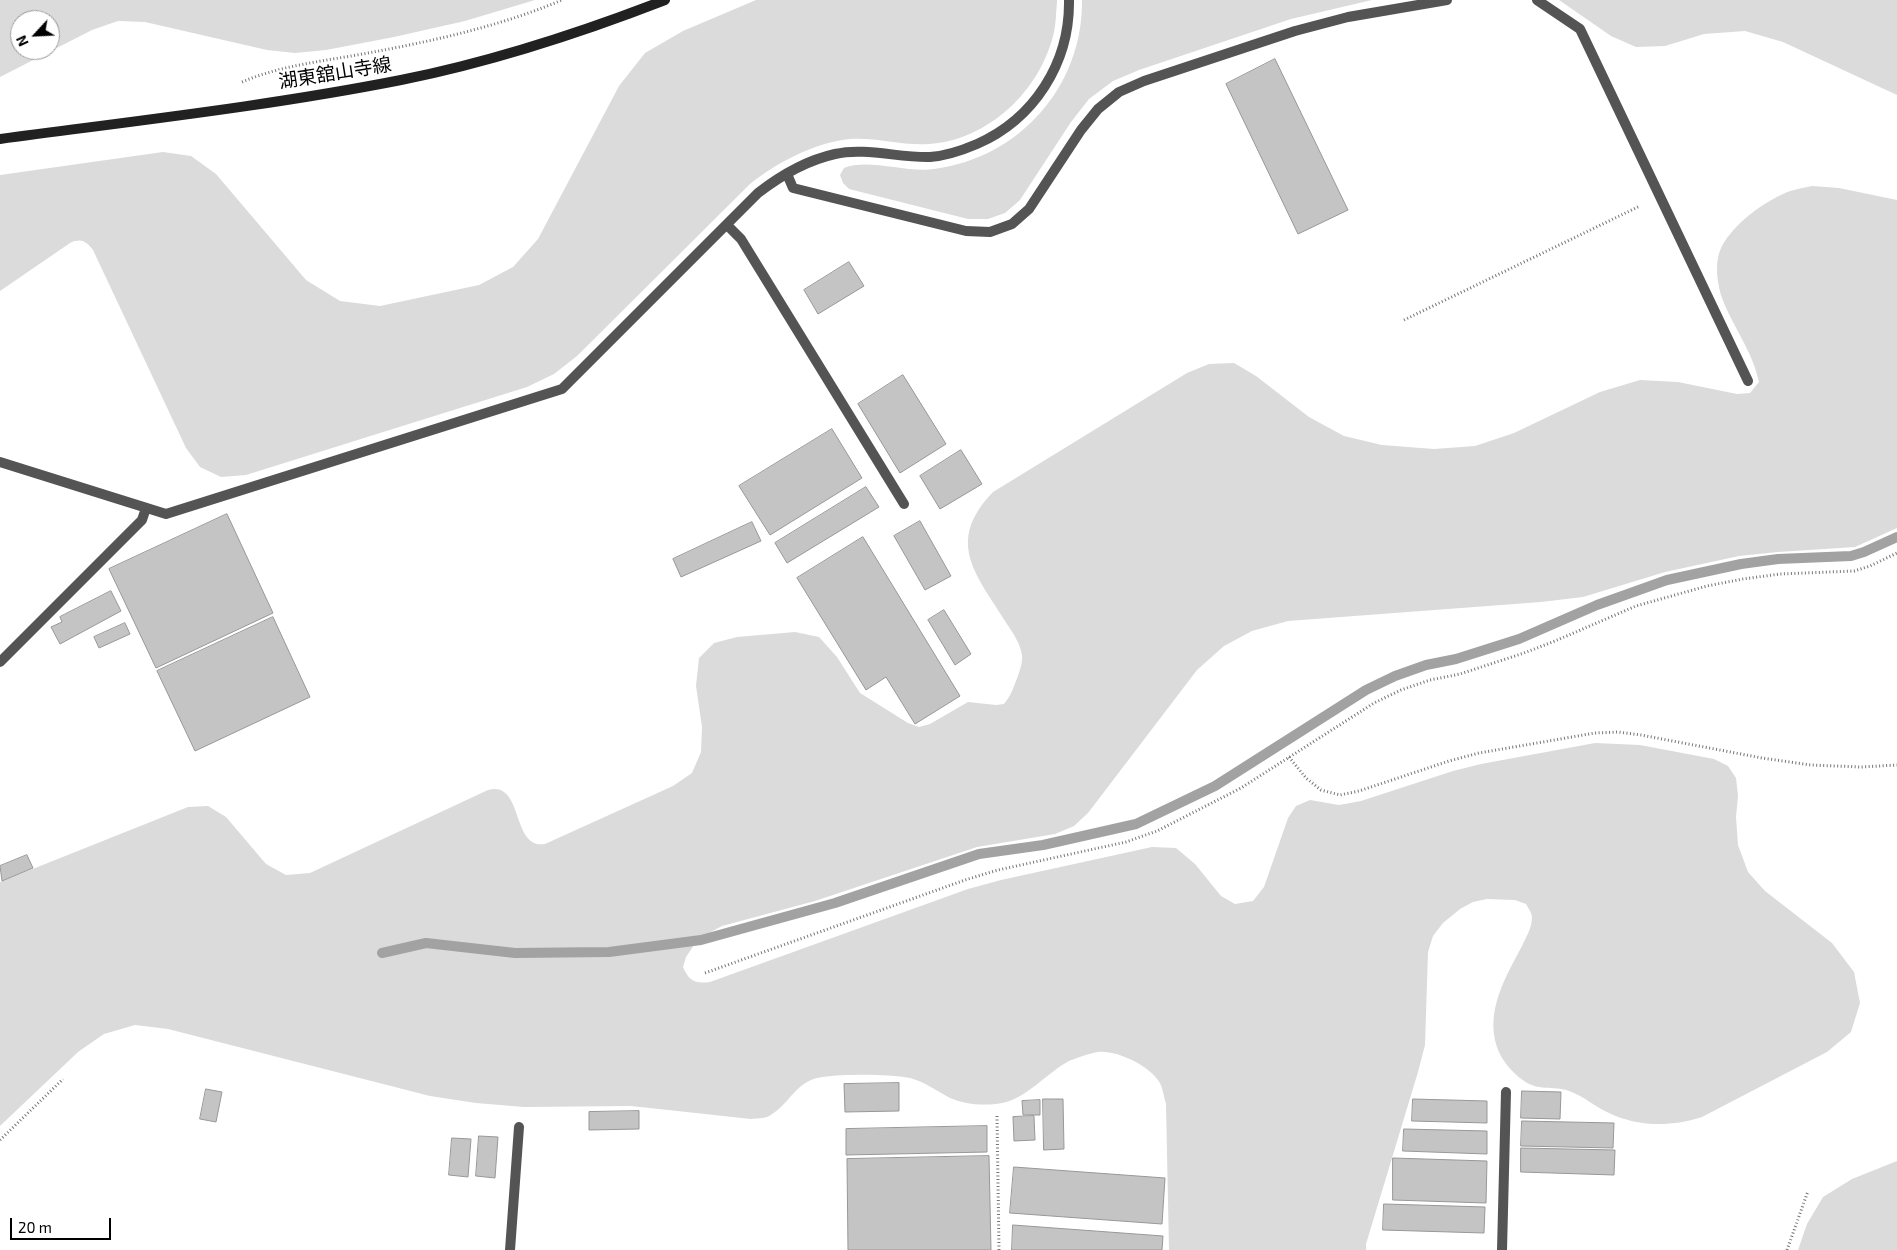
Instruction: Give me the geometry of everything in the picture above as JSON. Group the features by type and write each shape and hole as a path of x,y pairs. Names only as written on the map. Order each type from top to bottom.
{"main road":[{"name":"湖東舘山寺線","path":"0,139 328,94 403,80 550,42 665,0"}],"street":[{"path":"0,462 166,514 562,389 758,193 787,174 835,154 851,152 932,157 964,150 993,137 1019,118 1040,94 1057,66 1066,34 1069,0"},
{"path":"787,174 793,188 966,231 990,232 1012,224 1029,208 1098,108 1119,92 1144,81 1295,31 1348,18 1447,0"},
{"path":"1537,0 1580,29 1748,381"},
{"path":"727,225 741,239 904,504"},
{"path":"0,662 142,520 146,508"},
{"path":"1502,1250 1506,1092"},
{"path":"510,1250 520,1127"}],"path":[{"path":"242,106 239,83 271,71 396,48 532,12 562,0"},
{"path":"1404,320 1660,197"},
{"path":"705,973 965,880 998,870 1141,838 1223,799 1374,703 1401,690 1430,680 1460,674 1524,653 1636,606 1698,588 1743,579 1780,574 1854,571 1897,554"},
{"path":"1290,757 1306,778 1321,790 1340,795 1359,791 1479,753 1594,733 1618,732 1641,735 1762,758 1811,765 1861,767 1897,765"},
{"path":"0,1140 63,1080"},
{"path":"997,1116 999,1250"},
{"path":"1787,1250 1808,1191"}],"shaded area":[{"path":"0,0 535,0 465,21 394,37 326,50 295,53 267,50 145,22 118,21 92,30 60,46 60,10 10,10 10,60 33,60 0,77"},
{"path":"756,0 1057,0 1057,2 1054,32 1047,53 1037,73 1025,92 991,122 972,133 951,140 919,144 850,139 824,144 784,161 750,184 577,356 554,374 527,387 246,475 221,477 200,467 186,448 93,250 88,244 80,241 70,243 0,291 0,175 163,152 191,156 216,174 306,280 340,301 380,306 479,285 513,267 538,239 619,86 645,53 683,31"},
{"path":"1082,0 1372,0 1291,19 1139,70 1113,81 1089,99 1071,122 1020,200 1005,213 988,219 968,219 849,189 843,183 840,175 844,168 854,165 876,165 923,170 934,169 965,162 993,150 1018,134 1040,113 1058,89 1071,62 1079,32"},
{"path":"1559,0 1897,0 1897,95 1783,42 1745,31 1704,34 1665,46 1636,47 1611,36"},
{"path":"1812,186 1839,188 1897,200 1897,528 1855,547 1739,556 1665,572 1583,597 1541,602 1288,621 1252,631 1224,646 1197,670 1088,813 1074,826 1055,834 977,847 815,901 722,926 707,934 694,945 686,957 683,967 693,981 710,982 968,889 1152,847 1176,848 1195,864 1221,896 1235,904 1253,901 1264,887 1288,818 1296,806 1310,800 1339,805 1361,801 1453,771 1481,764 1595,743 1640,745 1714,759 1728,766 1736,778 1738,845 1748,872 1765,891 1832,943 1854,972 1860,1003 1851,1032 1827,1052 1702,1117 1667,1124 1643,1123 1620,1118 1569,1091 1543,1088 1526,1082 1508,1066 1497,1047 1494,1034 1495,1007 1504,982 1531,925 1532,915 1526,904 1515,900 1487,899 1473,902 1460,909 1443,923 1433,936 1428,952 1425,1045 1366,1244 1366,1250 1169,1250 1166,1104 1162,1088 1155,1077 1141,1065 1123,1056 1106,1052 1091,1053 1069,1061 1028,1091 1002,1103 983,1105 963,1102 950,1098 926,1084 910,1078 879,1075 843,1075 814,1079 799,1087 783,1105 769,1116 751,1119 631,1106 524,1107 476,1103 430,1096 168,1029 135,1025 104,1034 78,1052 0,1126 0,882 188,807 208,806 226,817 266,864 286,875 310,873 488,790 499,790 507,795 513,804 527,837 534,843 545,844 673,786 692,773 701,752 702,727 696,686 699,658 714,643 737,637 795,632 819,637 837,657 860,693 908,723 919,727 930,724 968,702 1004,704 1011,693 1021,665 1021,651 1014,635 976,574 970,559 968,543 970,527 978,510 993,492 1187,373 1209,364 1234,363 1256,376 1309,417 1344,436 1382,445 1434,449 1475,446 1514,433 1600,392 1640,380 1678,382 1737,394 1750,393 1759,382 1748,350 1722,298 1717,272 1719,252 1734,230 1757,209 1786,193"},
{"path":"1897,1161 1897,1250 1798,1250 1807,1224 1823,1197 1852,1179"}],"building":[{"path":"1275,59 1348,210 1298,234 1226,84"},
{"path":"849,262 864,286 818,314 804,290"},
{"path":"903,375 946,444 900,473 858,404"},
{"path":"832,429 862,478 770,535 739,486"},
{"path":"961,450 982,484 940,509 920,476"},
{"path":"866,487 879,507 787,563 775,543"},
{"path":"227,514 273,613 156,668 109,569"},
{"path":"920,521 951,576 925,590 894,536"},
{"path":"752,522 761,541 681,577 673,559"},
{"path":"863,537 960,696 915,724 886,677 866,690 797,578"},
{"path":"111,591 121,611 60,644 51,627 62,622 60,617"},
{"path":"944,610 971,654 955,665 928,620"},
{"path":"273,617 310,697 195,751 157,671"},
{"path":"125,623 130,634 99,648 94,637"},
{"path":"27,855 33,868 2,881 0,866"},
{"path":"899,1083 899,1111 845,1112 844,1084"},
{"path":"206,1089 222,1092 216,1122 200,1119"},
{"path":"1522,1091 1561,1092 1560,1119 1521,1118"},
{"path":"1043,1099 1063,1099 1064,1149 1044,1150"},
{"path":"1413,1099 1487,1101 1487,1123 1412,1121"},
{"path":"1040,1100 1040,1115 1023,1115 1022,1101"},
{"path":"639,1111 639,1129 589,1130 589,1112"},
{"path":"1034,1116 1035,1140 1014,1141 1013,1117"},
{"path":"1522,1121 1614,1123 1613,1148 1521,1146"},
{"path":"987,1126 987,1152 846,1155 846,1129"},
{"path":"1404,1129 1487,1131 1487,1154 1403,1151"},
{"path":"479,1136 498,1137 495,1178 476,1176"},
{"path":"452,1138 471,1139 468,1177 449,1175"},
{"path":"1521,1148 1615,1150 1614,1175 1521,1172"},
{"path":"989,1156 991,1250 848,1250 847,1159"},
{"path":"1393,1158 1487,1161 1486,1203 1393,1200"},
{"path":"1014,1167 1165,1178 1162,1224 1010,1213"},
{"path":"1384,1204 1485,1207 1484,1233 1383,1230"},
{"path":"1013,1225 1163,1236 1162,1250 1012,1250"}],"waterway":[{"path":"382,953 426,943 515,953 609,952 701,940 835,903 979,854 1043,845 1136,824 1215,786 1366,690 1395,676 1426,665 1456,659 1519,639 1597,605 1667,580 1741,564 1778,559 1851,556 1897,537"}]}
